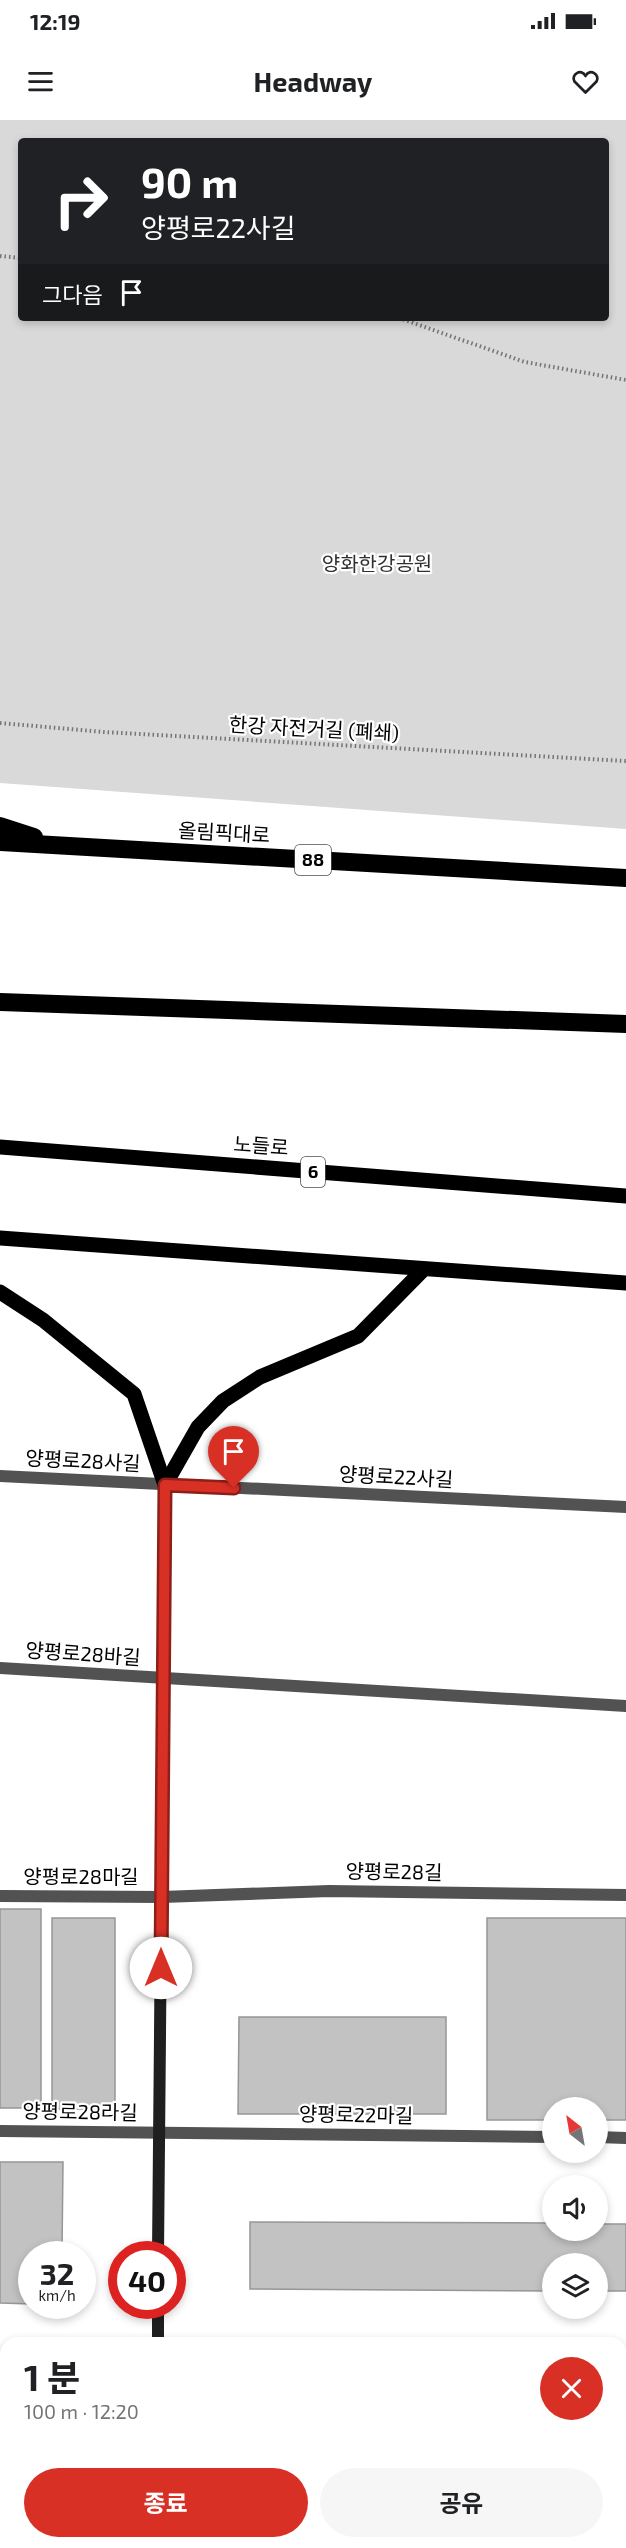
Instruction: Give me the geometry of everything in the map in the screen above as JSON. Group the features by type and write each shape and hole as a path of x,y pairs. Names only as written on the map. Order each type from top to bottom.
{"highway":[{"path":"0,826 58,846"},
{"name":"올림픽대로","path":"0,842 626,878"},
{"path":"0,1002 626,1024"}],"main road":[{"name":"노들로","path":"0,1147 626,1196"},
{"path":"0,1238 626,1283"},
{"path":"165,1485 198,1427 223,1401 260,1377 358,1336 424,1269"},
{"path":"0,1292 43,1320 134,1394 165,1485"}],"street":[{"name":"양평로28사길","path":"0,1476 165,1485"},
{"name":"양평로22사길","path":"165,1485 626,1507"},
{"path":"158,2241 165,1485"},
{"name":"양평로28바길","path":"0,1668 163,1678"},
{"path":"163,1678 626,1706"},
{"name":"양평로28길","path":"162,1897 329,1891 626,1895"},
{"name":"양평로28마길","path":"0,1896 162,1897"},
{"name":"양평로28라길","path":"0,2131 159,2132"},
{"name":"양평로22마길","path":"159,2132 542,2137"},
{"path":"608,2137 626,2138"},
{"path":"158,2319 158,2337"}],"path":[{"path":"0,256 18,258"},
{"path":"407,321 525,363 626,380"},
{"name":"한강 자전거길 (폐쇄)","path":"0,723 116,733 626,761"}],"green space":[{"name":"양화한강공원","path":"0,120 626,120 626,829 0,783"}],"building":[{"path":"0,1909 41,1909 41,2108 0,2108"},
{"path":"52,1918 115,1918 115,2109 52,2109"},
{"path":"487,1918 626,1918 626,2120 608,2120 608,2097 542,2097 542,2120 487,2120"},
{"path":"239,2017 446,2017 446,2114 238,2114"},
{"path":"0,2162 63,2162 62,2241 18,2241 18,2304 0,2303"},
{"path":"250,2222 542,2223 542,2241 608,2241 608,2224 626,2224 626,2291 608,2291 608,2253 542,2253 542,2291 250,2289"}],"route":[{"path":"161,1968 165,1485 234,1488"}]}
